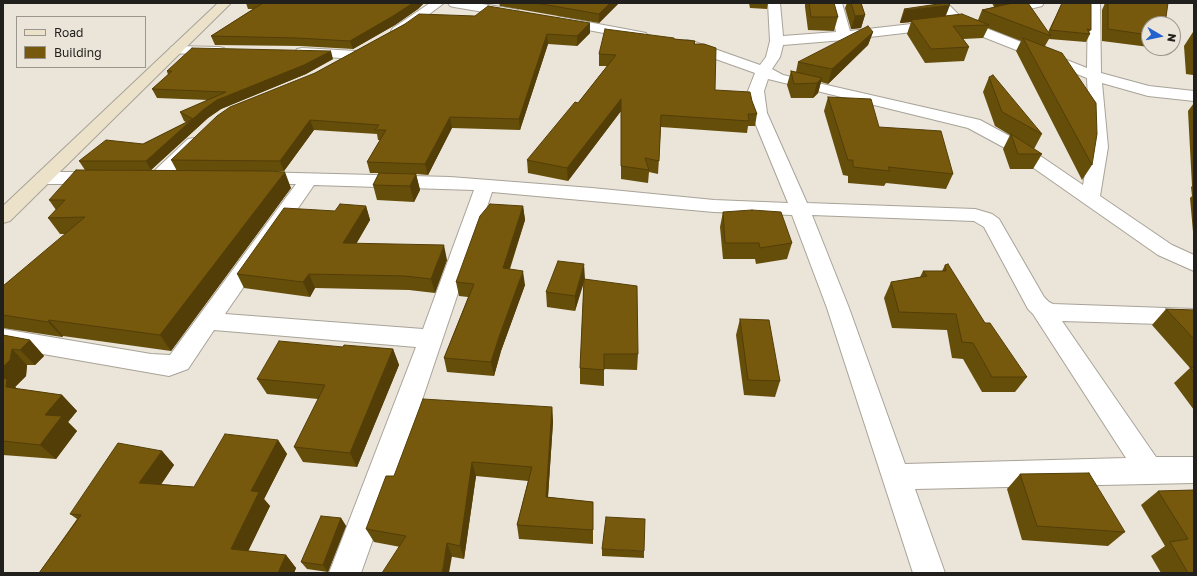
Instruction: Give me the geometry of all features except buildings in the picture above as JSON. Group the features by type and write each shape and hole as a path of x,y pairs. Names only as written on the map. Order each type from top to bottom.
{"street":[{"path":"4,216 225,3"},
{"path":"388,37 438,3"},
{"path":"454,3 524,15"},
{"path":"774,3 777,41 774,57 763,71 756,92 759,113 800,209 838,308 929,573"},
{"path":"836,3 844,36"},
{"path":"940,3 958,22 1094,76 1148,91 1194,96"},
{"path":"777,41 844,36 958,22 1038,3"},
{"path":"1090,197 1099,147 1094,76 1094,3"},
{"path":"547,19 657,38"},
{"path":"673,41 688,44 763,71 778,78 974,124 1010,144 1090,197 1165,250 1194,264"},
{"path":"176,50 230,51"},
{"path":"292,51 363,51 331,68"},
{"path":"180,178 150,178 205,132"},
{"path":"43,178 112,178"},
{"path":"242,178 450,183 592,194 714,206 975,215 986,218 992,223 1036,303 1041,308 1149,470"},
{"path":"3,338 169,366 179,362 309,179"},
{"path":"345,573 402,421 485,186"},
{"path":"1041,308 1052,312 1194,317"},
{"path":"208,321 431,339"},
{"path":"897,477 1194,470"}]}
